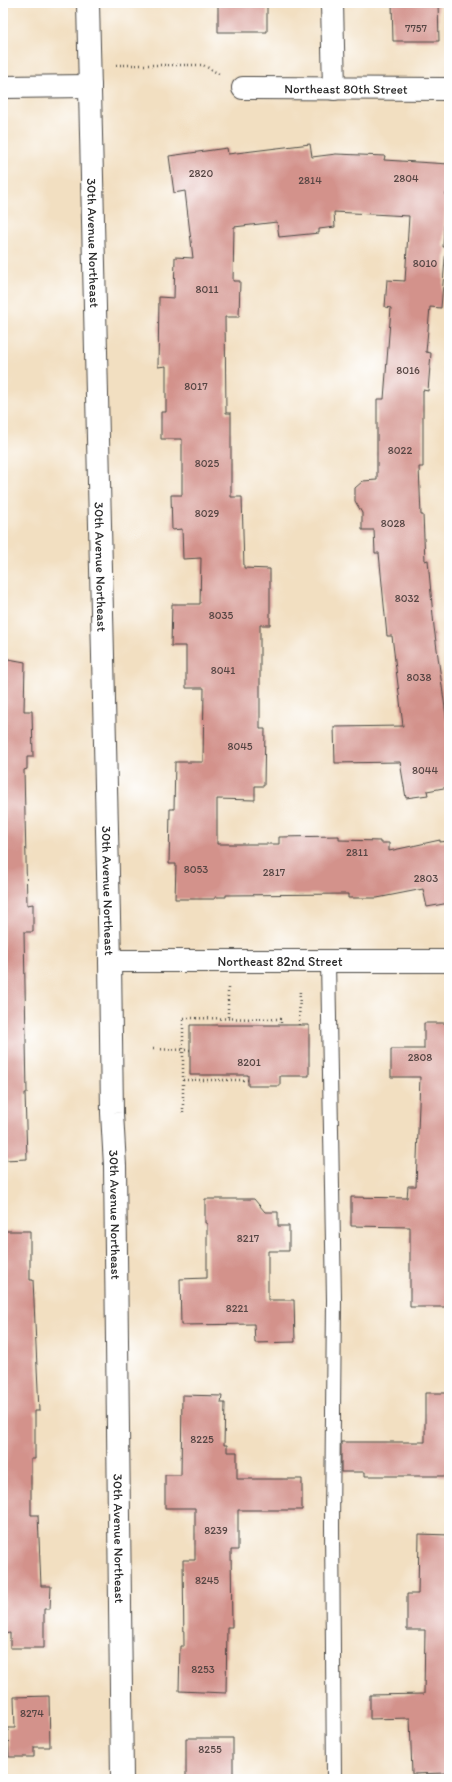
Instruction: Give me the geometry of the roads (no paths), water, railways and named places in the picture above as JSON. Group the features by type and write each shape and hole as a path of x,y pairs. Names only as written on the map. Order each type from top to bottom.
{"street":[{"name":"30th Avenue Northeast","path":"88,3 112,1106 115,1166 122,1779"},
{"path":"332,3 334,89"},
{"name":"Northeast 80th Street","path":"235,83 334,89 449,89"},
{"path":"3,87 90,86"},
{"name":"Northeast 82nd Street","path":"110,961 449,961"}],"lane":[{"path":"328,961 334,1300 332,1526 334,1779"}]}
